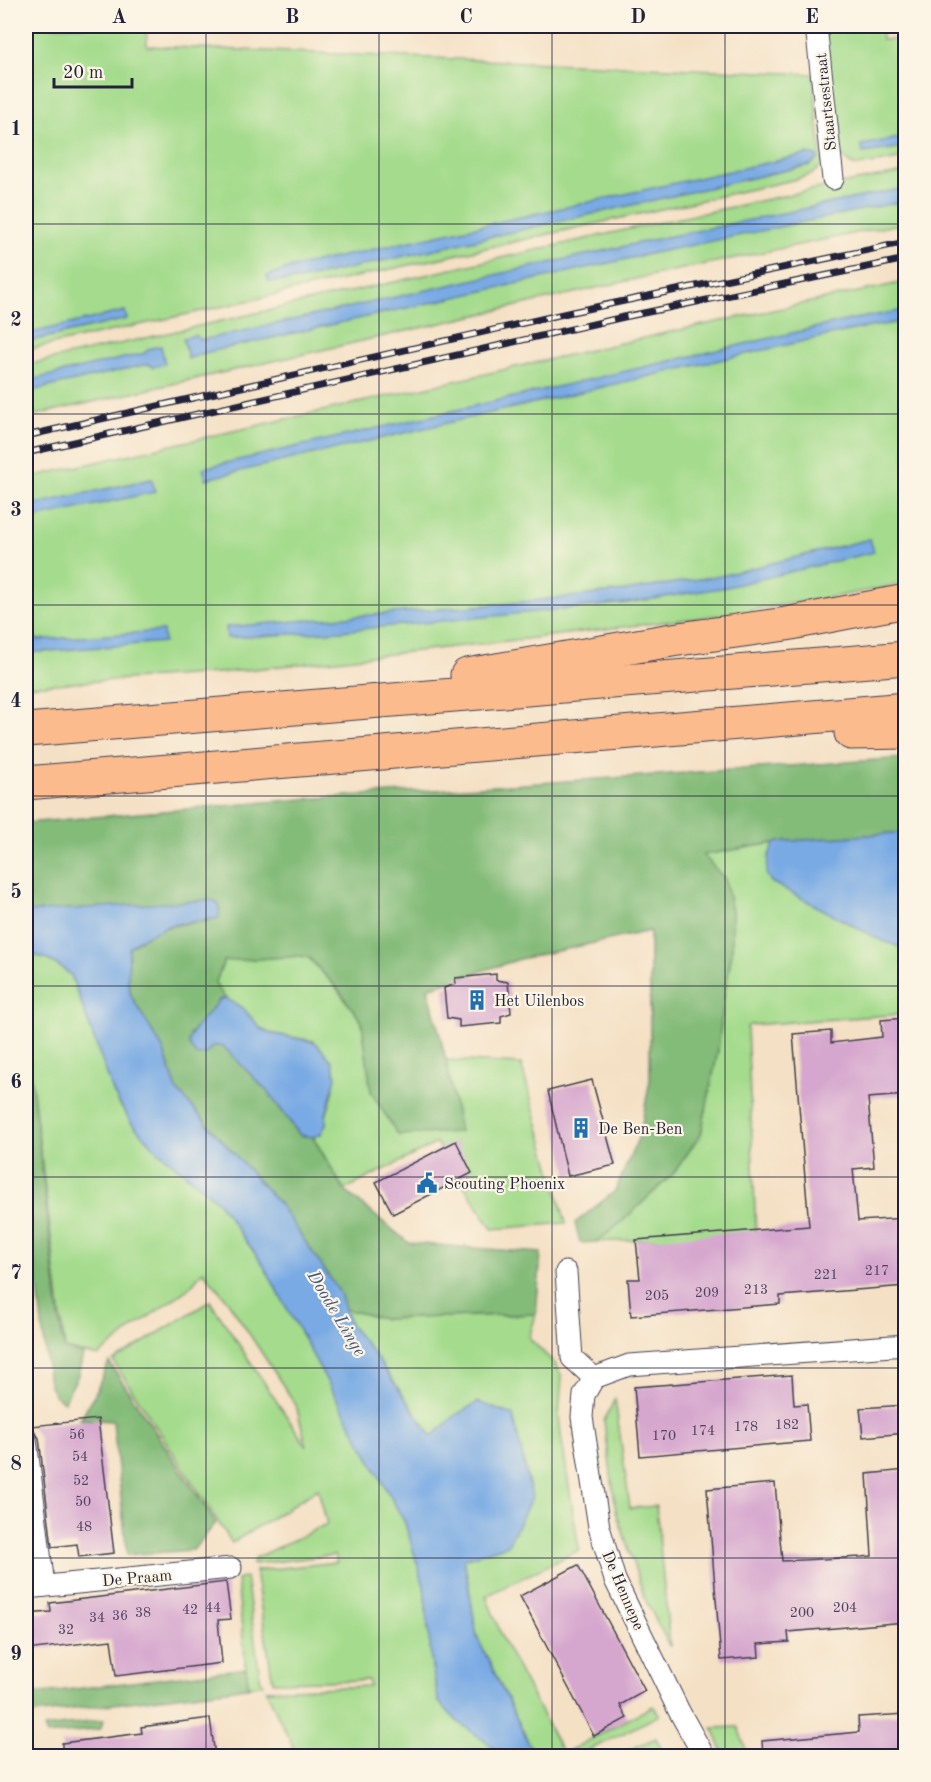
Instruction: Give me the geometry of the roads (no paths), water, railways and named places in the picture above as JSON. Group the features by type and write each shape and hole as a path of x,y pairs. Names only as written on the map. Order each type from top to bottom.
{"highway":[{"path":"251,711 672,640 797,622 906,601"},
{"path":"26,730 906,658"},
{"path":"26,783 906,709"},
{"path":"604,734 906,732"}],"street":[{"name":"Staartsestraat","path":"816,26 833,178"},
{"path":"566,1272 572,1358 594,1378 629,1365 906,1345"},
{"name":"De Hennepe","path":"594,1378 584,1395 582,1417 599,1527 615,1580 679,1711 704,1756"},
{"name":"De Praam","path":"26,1440 35,1587 231,1568"}],"water":[{"path":"905,137 905,147 863,153 861,145"},
{"path":"807,154 817,156 818,159 810,165 298,280 269,282 267,276 293,267"},
{"path":"905,188 905,201 654,253 204,353 188,359 183,338 195,335 202,340 652,240"},
{"path":"905,310 905,321 853,330 680,369 206,479 203,468 849,320"},
{"path":"125,311 127,319 26,342 26,334"},
{"path":"161,346 165,364 153,367 148,364 26,392 26,381 145,353 148,349"},
{"path":"152,479 155,492 26,520 26,506"},
{"path":"870,539 874,552 727,587 627,603 340,631 227,638 226,627 512,603 624,591 724,575"},
{"path":"26,621 37,640 163,631 164,642 26,653"},
{"path":"905,832 905,949 880,940 771,882 766,873 769,855 775,843"},
{"name":"Doode Linge","path":"216,901 219,906 219,918 170,925 138,940 129,948 128,980 131,996 163,1049 177,1090 281,1206 340,1293 350,1325 368,1346 432,1436 457,1414 478,1402 513,1415 532,1497 508,1545 464,1559 477,1637 535,1756 502,1756 457,1721 439,1702 432,1667 424,1586 405,1523 262,1263 217,1201 157,1150 132,1124 114,1094 71,975 50,961 26,953 26,912"},
{"path":"225,998 243,1008 261,1029 269,1033 315,1042 332,1061 336,1077 326,1115 326,1124 321,1134 313,1137 300,1135 268,1092 223,1046 212,1046 207,1053 197,1056 192,1050 189,1039 192,1033 219,1000"}],"railway":[{"path":"26,436 572,312 906,242"},
{"path":"26,453 624,317 906,259"}],"place":[{"name":"Het Uilenbos","path":"477,1000"},
{"name":"De Ben-Ben","path":"581,1128"},
{"name":"Scouting Phoenix","path":"427,1183"}]}
